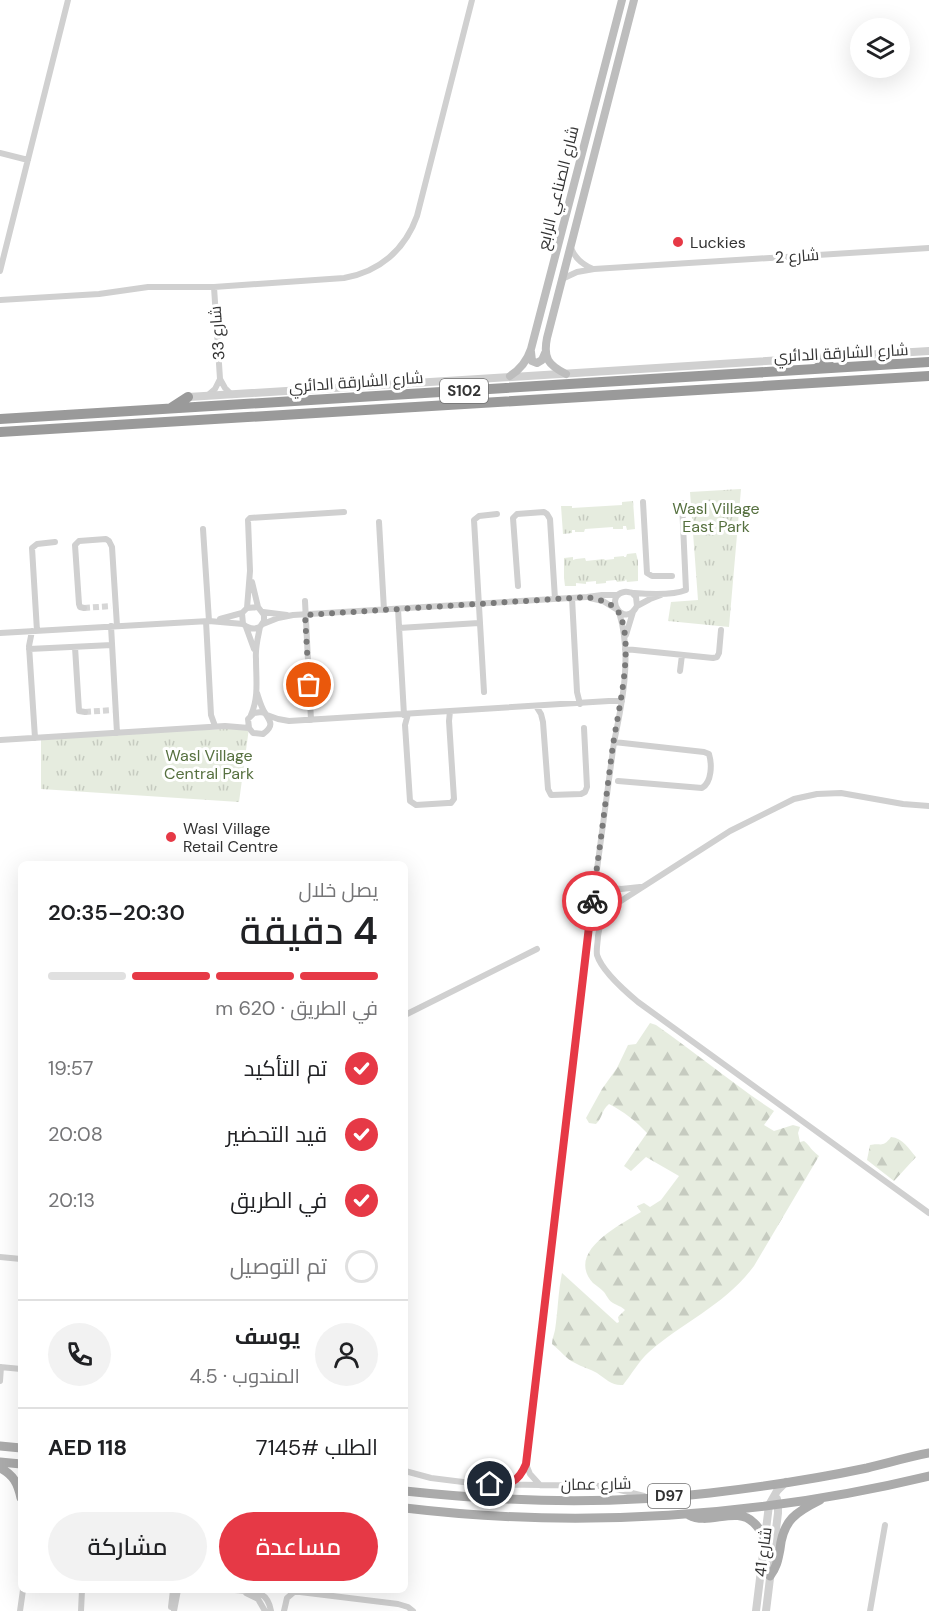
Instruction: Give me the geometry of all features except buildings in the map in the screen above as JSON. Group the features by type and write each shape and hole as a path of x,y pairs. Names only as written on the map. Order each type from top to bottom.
{"highway":[{"path":"817,358 833,368"},
{"name":"شارع الشارقة الدائري","path":"0,419 929,362"},
{"name":"شارع الشارقة الدائري","path":"0,432 929,376"},
{"path":"169,409 188,397"}],"main road":[{"name":"شارع الصناعي الرابع","path":"510,376 526,362 531,349 622,0"},
{"name":"شارع الصناعي الرابع","path":"545,353 570,246 634,0"},
{"path":"531,349 531,358 534,363 540,362 545,353"},
{"path":"545,353 555,368 566,374"},
{"path":"0,1446 18,1448"},
{"name":"شارع عمان","path":"408,1491 524,1500 647,1498 763,1486 868,1467 929,1453"},
{"path":"0,1462 18,1464"},
{"path":"0,1468 14,1479 18,1490"},
{"name":"شارع عمان","path":"408,1508 501,1517 611,1518 687,1514 774,1501 828,1496 929,1476"},
{"path":"771,1575 777,1566 781,1536 788,1522 801,1510 828,1496"},
{"path":"687,1514 699,1519 744,1517 754,1522 765,1539"}],"street":[{"path":"0,271 68,0"},
{"path":"0,300 99,294 148,287 214,287 353,277 378,266 399,248 410,233 417,216 472,0"},
{"path":"0,153 28,160"},
{"path":"570,246 582,263 594,270"},
{"name":"شارع 2","path":"562,279 577,272 594,270 929,248"},
{"name":"شارع 33","path":"214,287 220,379 232,394"},
{"path":"188,397 929,351"},
{"name":"شارع 33","path":"207,396 215,389 220,379"},
{"path":"644,502 647,573 650,576 672,576"},
{"path":"208,621 245,610 305,615 618,595 624,592 664,594 685,592 687,588 682,503"},
{"path":"249,728 249,717 255,705 257,693 252,642 242,621 250,571 248,520 250,518 345,512"},
{"path":"518,586 513,518 520,513 547,513 550,519 555,599"},
{"path":"484,692 474,520 479,516 497,514"},
{"path":"379,522 384,610"},
{"path":"203,529 211,715 215,726"},
{"path":"84,608 79,604 76,543 102,539 109,541 112,547 114,574 112,645 117,733"},
{"path":"35,738 29,649 34,631 32,548 37,544 55,542"},
{"path":"250,571 265,618 255,657"},
{"path":"508,1485 517,1478 526,1464 585,959 614,742 622,704 625,645 637,600 632,593"},
{"path":"587,597 603,601 626,615 650,599 664,594"},
{"path":"618,595 615,602 625,645"},
{"path":"572,598 577,692 580,704"},
{"path":"305,601 311,720"},
{"path":"398,609 410,801 416,805 451,803 454,799 450,711"},
{"path":"0,633 208,621 253,629 278,618 293,615"},
{"path":"399,627 479,623"},
{"path":"625,645 715,658 719,653 721,630"},
{"path":"29,649 112,645"},
{"path":"75,647 78,711 85,712"},
{"path":"680,671 682,655"},
{"path":"257,693 270,721 268,730"},
{"path":"225,726 257,712 289,721 603,702 622,704"},
{"path":"536,706 543,722 548,789 551,795 581,794 587,789 584,728"},
{"path":"0,740 215,726 249,728 256,735 263,734 289,721"},
{"path":"614,742 704,752 709,754 710,759 709,782 702,788 618,781"},
{"path":"929,806 903,804 841,793 806,796 784,804 730,831 613,906 604,915 597,952 615,980 638,1002 929,1213"},
{"path":"595,886 628,889 646,885"},
{"path":"408,1014 537,949"},
{"path":"0,1257 18,1259"},
{"path":"0,1381 1,1367 18,1369"},
{"path":"526,1464 530,1474 542,1485"},
{"path":"408,1472 449,1480 508,1485 604,1486 647,1498"},
{"path":"763,1486 774,1501 786,1482"},
{"name":"شارع 41","path":"756,1611 765,1539 774,1501"},
{"name":"شارع 41","path":"766,1611 771,1575 774,1501"},
{"path":"870,1611 885,1525"},
{"path":"20,1611 22,1593"},
{"path":"81,1609 82,1593"},
{"path":"81,1609 86,1593"},
{"path":"172,1611 173,1593"},
{"path":"172,1611 177,1593"},
{"path":"247,1593 258,1599 265,1611"},
{"path":"261,1593 268,1601 271,1611"},
{"path":"284,1611 287,1598 294,1593"},
{"path":"308,1593 398,1604 413,1611"}],"green space":[{"name":"Wasl Village East Park","path":"741,489 729,627 668,621 671,602 698,600 690,492"},
{"path":"633,501 635,529 627,530 626,526 623,526 623,529 613,529 613,527 585,529 584,532 572,530 572,533 563,534 561,506 572,506 572,508 622,505 622,502"},
{"path":"636,553 638,581 627,582 626,579 625,581 606,581 606,583 596,584 596,581 565,586 564,558 573,557 573,560 585,558 586,561 605,560"},
{"name":"Wasl Village Central Park","path":"249,728 239,802 41,789 41,737"},
{"path":"650,1023 656,1025 774,1111 764,1125 774,1131 793,1125 800,1127 798,1133 800,1142 804,1141 819,1156 754,1266 742,1280 717,1303 649,1352 623,1385 619,1385 572,1361 552,1342 562,1273 617,1323 619,1322 618,1317 625,1310 609,1300 586,1272 586,1261 590,1250 609,1232 641,1212 637,1206 644,1203 650,1207 661,1200 679,1176 646,1157 631,1171 624,1166 647,1133 619,1110 609,1104 596,1124 589,1123 586,1118 617,1068 628,1045 636,1044"},
{"path":"891,1137 902,1142 916,1157 894,1181 867,1160 870,1145 883,1144"}],"tunnel":[{"path":"84,608 111,606"},
{"path":"85,712 112,710"}],"way so far":[{"path":"309,685 305,615 587,597 603,601 616,609 621,619 625,642 623,691 592,901"}],"place":[{"name":"Luckies","path":"678,242"},
{"name":"Wasl Village Retail Centre","path":"171,837"}],"route":[{"path":"490,1484 508,1485 517,1478 526,1464 592,901"}]}
